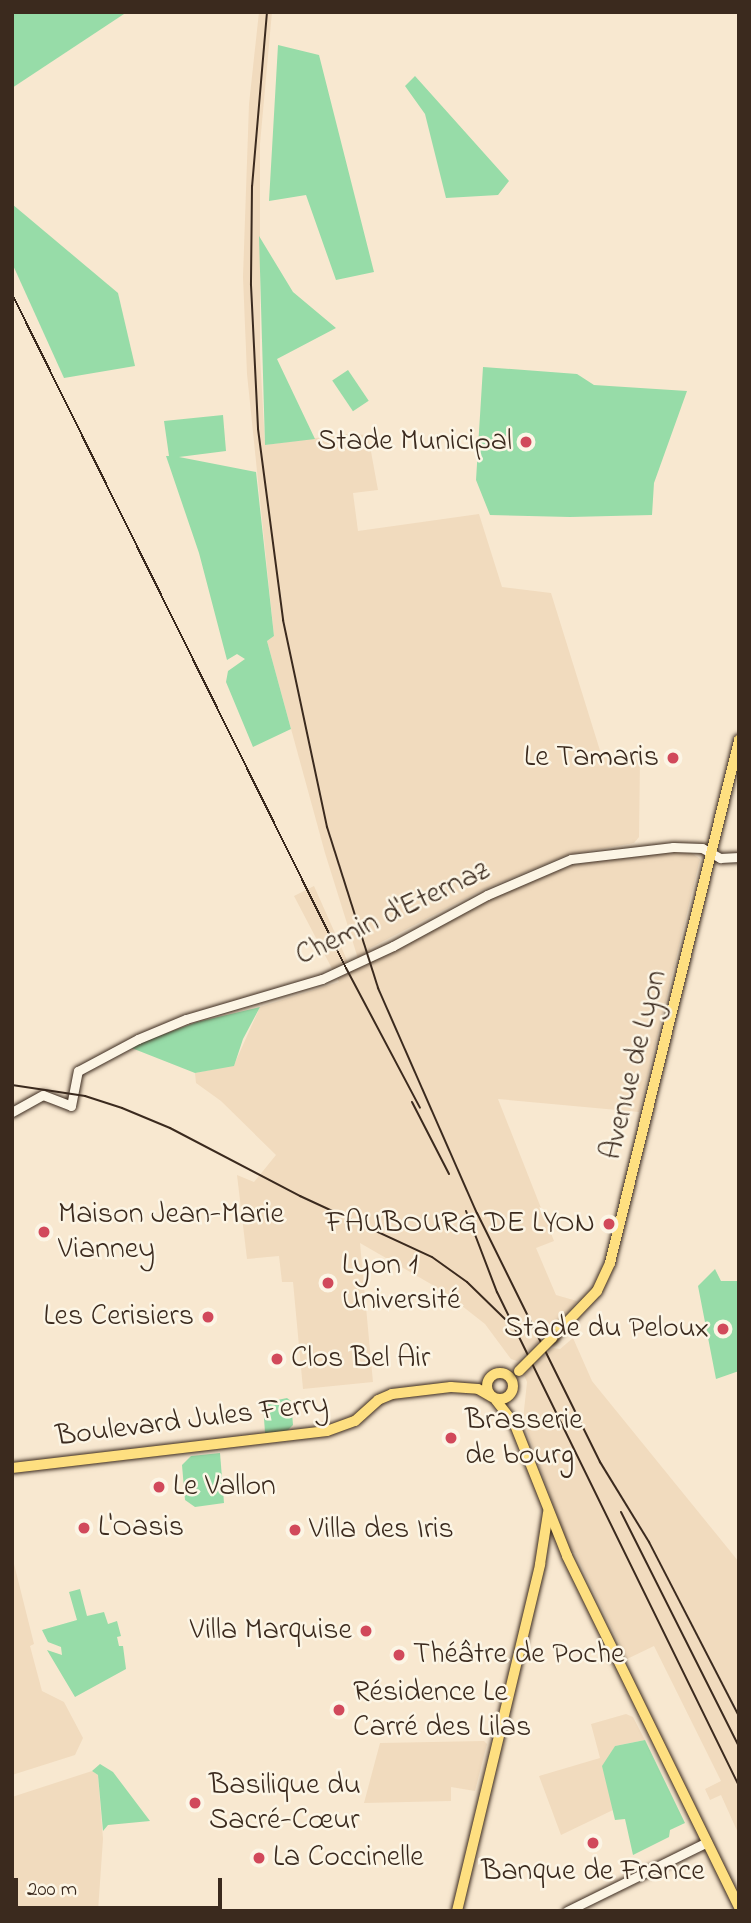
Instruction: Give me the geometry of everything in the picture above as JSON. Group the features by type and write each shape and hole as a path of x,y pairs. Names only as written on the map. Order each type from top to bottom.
{"main road":[{"name":"Avenue de Lyon","path":"510,1383 597,1291 611,1264 739,740"},
{"path":"510,1383 496,1374 489,1379 487,1388 515,1425"},
{"name":"Boulevard Jules Ferry","path":"12,1468 327,1431 355,1421 378,1400 392,1394 489,1379"},
{"path":"494,1398 507,1397 510,1383"},
{"path":"510,1383 515,1425 565,1551 739,1907"},
{"name":"Boulevard Jules Ferry","path":"451,1387 478,1389 494,1398"},
{"path":"457,1911 540,1564 548,1510"},
{"path":"540,1564 558,1534"},
{"path":"545,1553 565,1551"}],"street":[{"name":"Chemin d'Eternaz","path":"12,1112 40,1096 54,1097 73,1085 82,1068 159,1029 322,979 393,946 487,895 570,859 673,846 702,848 720,858 739,857"},
{"path":"54,1097 71,1106 73,1085"},
{"path":"567,1911 707,1842"}],"shaded area":[{"path":"259,12 272,12 260,144 260,355 265,445 345,434 368,435 378,490 353,493 358,531 479,514 502,587 551,593 602,757 640,760 639,837 634,843 567,855 482,890 370,948 373,960 484,901 572,865 660,851 689,851 700,859 639,1112 498,1099 554,1241 536,1248 556,1295 577,1301 563,1320 517,1361 511,1359 485,1324 443,1291 360,1243 373,1382 303,1389 293,1282 282,1282 279,1256 247,1259 237,1175 254,1182 276,1155 221,1101 196,1083 195,1073 234,1065 260,1007 339,982 294,896 314,886 351,969 360,965 325,853 267,641 274,636 247,374 243,277 249,104"},
{"path":"573,1338 592,1381 739,1562 739,1835 721,1795 710,1800 705,1789 721,1781 654,1646 627,1659 575,1553 570,1551 523,1420 527,1382 524,1375 553,1348 560,1349"},
{"path":"12,1556 34,1644 30,1646 42,1691 64,1702 83,1738 75,1755 12,1775"},
{"path":"626,1714 633,1717 645,1740 615,1746 603,1766 613,1810 561,1835 539,1776 600,1758 591,1724"},
{"path":"484,1741 487,1744 475,1791 451,1787 451,1801 364,1803 380,1743"},
{"path":"92,1771 98,1775 103,1839 98,1911 12,1911 12,1797"}],"green space":[{"path":"12,12 127,12 12,88"},
{"path":"278,45 319,55 374,272 336,280 306,195 269,201"},
{"path":"415,76 509,181 498,195 446,198 425,114 405,86"},
{"path":"12,204 118,293 135,366 64,378 12,263"},
{"path":"259,236 293,292 336,328 277,359 315,439 265,445"},
{"path":"483,367 577,374 594,385 687,391 654,483 652,515 490,515 476,480"},
{"path":"348,370 369,401 353,411 332,381"},
{"path":"223,415 226,451 179,457 256,472 274,636 267,641 291,729 253,747 226,682 228,671 245,659 237,654 227,660 199,553 166,456 169,456 164,421"},
{"path":"260,1007 243,1039 234,1066 195,1073 129,1047 197,1022"},
{"name":"Stade du Peloux","path":"715,1269 721,1281 739,1281 739,1371 716,1379 698,1286"},
{"path":"287,1398 291,1401 293,1425 287,1431 265,1433 263,1403"},
{"path":"220,1453 224,1503 195,1507 185,1500 182,1465 191,1456"},
{"path":"80,1589 87,1616 104,1612 108,1624 117,1621 121,1636 117,1637 119,1646 123,1646 126,1669 75,1697 47,1650 62,1655 61,1647 48,1642 42,1630 77,1620 69,1592"},
{"path":"645,1740 685,1823 670,1830 669,1837 633,1855 625,1819 615,1820 602,1766 615,1746"},
{"path":"100,1764 113,1772 150,1821 108,1825 103,1831 98,1775 92,1771"}],"railway":[{"path":"267,12 252,186 251,285 258,429 283,620 327,827 378,988 477,1213 600,1462 649,1542 739,1716"},
{"path":"12,294 346,968 420,1108"},
{"path":"12,1085 85,1096 170,1128 300,1196 432,1257 467,1282 505,1319"},
{"path":"412,1102 449,1174"},
{"path":"466,1211 497,1292 739,1786"},
{"path":"621,1512 739,1747"}],"place":[{"name":"Stade Municipal","path":"526,442"},
{"name":"Le Tamaris","path":"673,758"},
{"name":"FAUBOURG DE LYON","path":"609,1224"},
{"name":"Maison Jean-Marie Vianney","path":"44,1232"},
{"name":"Lyon 1 Université","path":"328,1283"},
{"name":"Les Cerisiers","path":"208,1317"},
{"name":"Stade du Peloux","path":"723,1329"},
{"name":"Clos Bel Air","path":"277,1359"},
{"name":"Brasserie de bourg","path":"451,1438"},
{"name":"Le Vallon","path":"159,1487"},
{"name":"L'Oasis","path":"84,1528"},
{"name":"Villa des Iris","path":"295,1530"},
{"name":"Villa Marquise","path":"366,1631"},
{"name":"Théâtre de Poche","path":"399,1655"},
{"name":"Résidence Le Carré des Lilas","path":"339,1710"},
{"name":"Basilique du Sacré-Cœur","path":"195,1803"},
{"name":"Banque de France","path":"593,1843"},
{"name":"La Coccinelle","path":"259,1858"}]}
